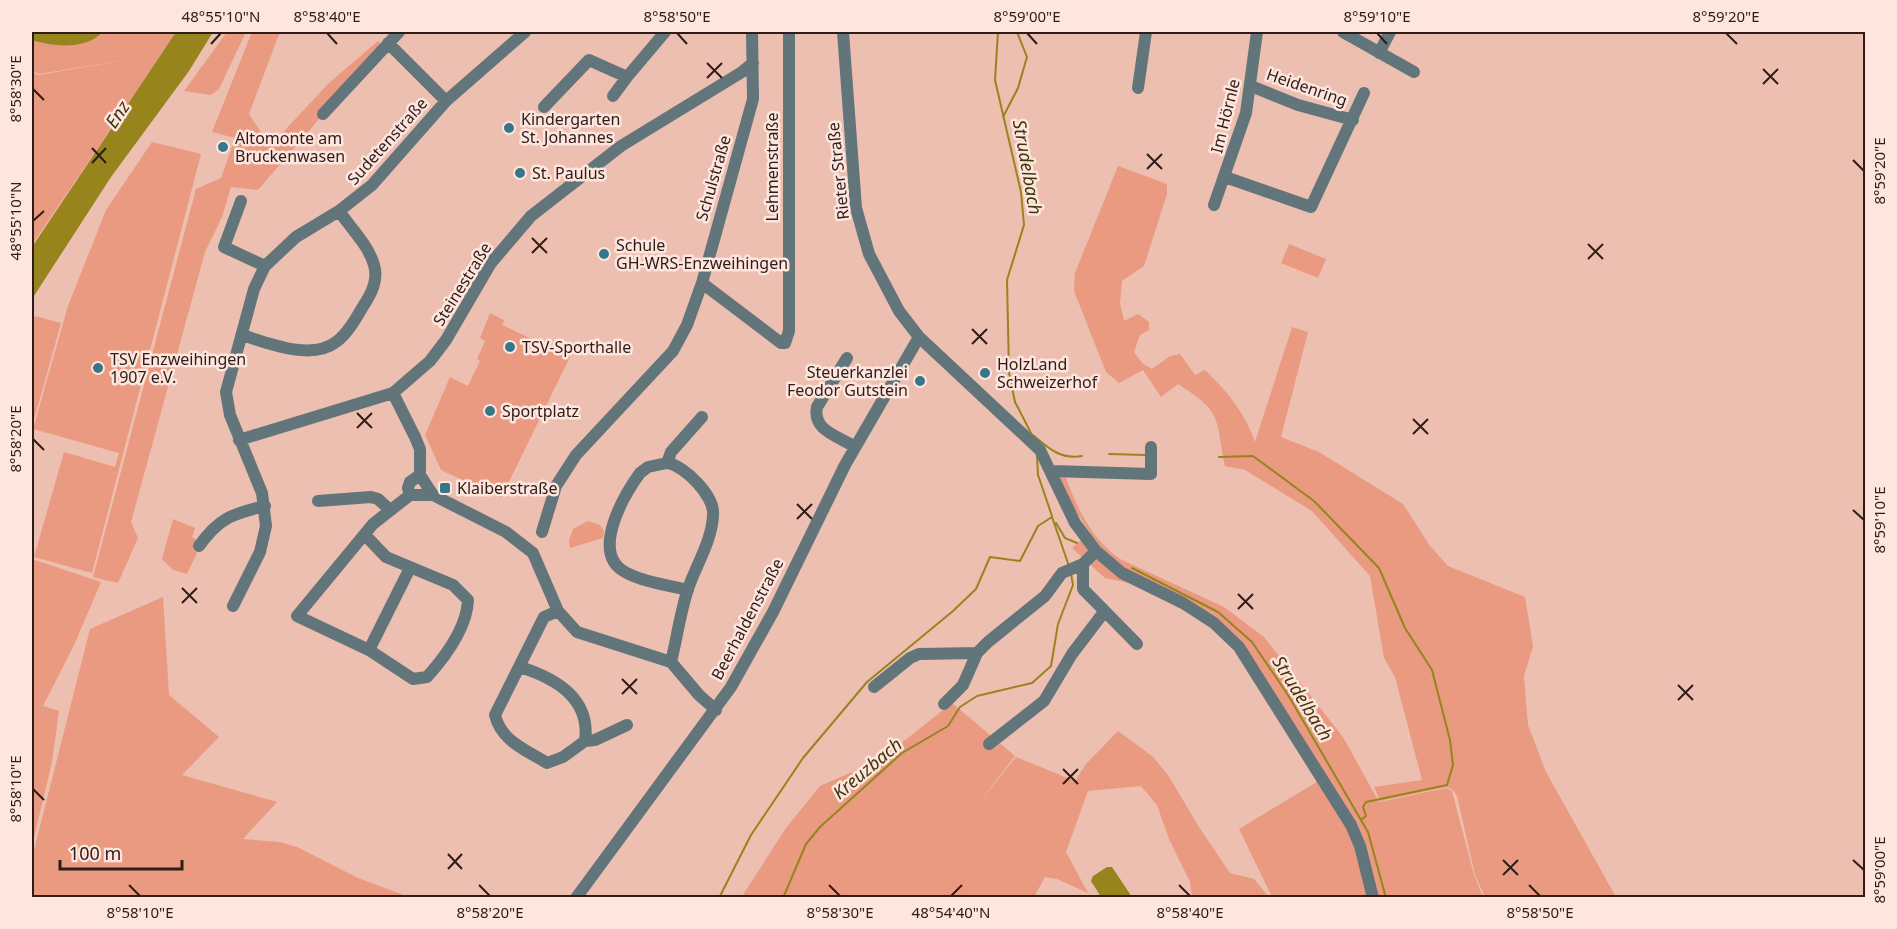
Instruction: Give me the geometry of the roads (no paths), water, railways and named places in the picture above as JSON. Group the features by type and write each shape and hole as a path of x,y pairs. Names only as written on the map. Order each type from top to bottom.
{"street":[{"path":"323,114 399,32"},
{"name":"Sudetenstraße","path":"233,606 264,539 265,506 262,493 230,415 226,392 254,289 265,266 296,237 339,211 372,185 446,101 525,32"},
{"path":"613,96 665,32"},
{"name":"Schulstraße","path":"542,532 556,486 576,455 673,351 682,338 702,283 753,99 752,32"},
{"name":"Lehmenstraße","path":"702,283 785,344 789,331 789,32"},
{"name":"Rieter Straße","path":"843,32 853,187 859,223 882,281 919,337 1043,453 1076,523 1096,551 1122,573 1166,594 1215,623 1239,647 1351,825 1360,846 1372,897"},
{"path":"1138,88 1146,32"},
{"name":"Im Hörnle","path":"1214,205 1246,113 1257,32"},
{"path":"1343,32 1414,72"},
{"path":"1379,53 1390,32"},
{"name":"Sudetenstraße","path":"388,43 446,101"},
{"path":"544,107 589,60 627,77"},
{"name":"Steinestraße","path":"239,440 393,393 430,361 441,347 491,263 531,216 550,198 621,146 753,63"},
{"name":"Heidenring","path":"1251,86 1298,105 1353,120"},
{"name":"Heidenring","path":"1225,177 1311,207 1364,93"},
{"path":"241,201 224,247 265,266"},
{"path":"242,335 276,346 310,349 329,345 342,336 369,296 374,285 375,266 339,211"},
{"name":"Beerhaldenstraße","path":"576,897 653,790 716,710 773,612 820,511 919,337"},
{"path":"847,358 817,407 816,415 820,426 855,447"},
{"path":"393,393 420,449 420,475 433,495"},
{"path":"667,463 670,452 702,417"},
{"path":"1052,471 1150,474 1151,453"},
{"path":"671,662 688,590 708,538 714,513 705,495 682,469 667,463 648,467 634,481 610,531 609,548 615,564 625,573 688,590"},
{"path":"410,495 408,488 410,482 420,475"},
{"path":"364,535 386,557 442,580 462,591 468,600 463,620 443,659 427,677 421,679 399,671 369,650 297,616 364,535 390,510 410,495 433,495 506,532 533,552 558,611 577,632 671,662 699,695 716,710"},
{"path":"318,501 371,497 378,499 390,510"},
{"path":"199,546 222,520 265,506"},
{"path":"944,704 963,685 977,653 1045,596 1062,573 1080,565 1096,551"},
{"path":"1080,565 1083,589 1137,644"},
{"path":"369,650 410,568"},
{"path":"558,611 544,617 495,715 498,727 504,736 547,763 563,757 585,741 595,740 627,725"},
{"path":"989,744 1044,701 1078,646 1104,612"},
{"path":"874,687 910,658 919,654 977,653"},
{"path":"520,667 546,675 567,688 585,722 585,741"}],"waterway":[{"name":"Strudelbach","path":"998,32 995,80 1021,192 1024,225 1007,280 1009,373 1015,402 1032,435"},
{"name":"Strudelbach","path":"1003,117 1018,88 1027,57 1017,32"},
{"path":"1033,435 1061,455 1082,456"},
{"path":"1109,454 1146,455"},
{"name":"Strudelbach","path":"1037,455 1038,475 1052,516"},
{"path":"1219,457 1253,456 1314,501 1379,568 1405,628 1432,670 1450,740 1453,765 1447,785 1366,802 1363,807 1366,816 1361,820"},
{"path":"719,898 751,835 803,758 867,682 953,611 976,589 990,557 1020,561 1038,526 1052,517 1069,566"},
{"name":"Kreuzbach","path":"1056,523 1065,538 1077,543"},
{"name":"Strudelbach","path":"1132,568 1218,612 1252,642 1288,695 1368,832 1386,898"},
{"name":"Kreuzbach","path":"783,898 806,844 820,827 902,753 948,726 960,707 977,696 1032,683 1051,666 1058,624 1073,585 1071,574"}],"place":[{"name":"Kindergarten St. Johannes","path":"509,128"},
{"name":"Altomonte am Bruckenwasen","path":"223,147"},
{"name":"St. Paulus","path":"520,173"},
{"name":"Schule GH-WRS-Enzweihingen","path":"604,254"},
{"name":"TSV-Sporthalle","path":"510,347"},
{"name":"TSV Enzweihingen 1907 e.V.","path":"98,368"},
{"name":"HolzLand Schweizerhof","path":"985,373"},
{"name":"Steuerkanzlei Feodor Gutstein","path":"920,381"},
{"name":"Sportplatz","path":"490,411"},
{"name":"Klaiberstraße","path":"445,488"}],"water label":[{"name":"Enz","path":"117,114"}]}
